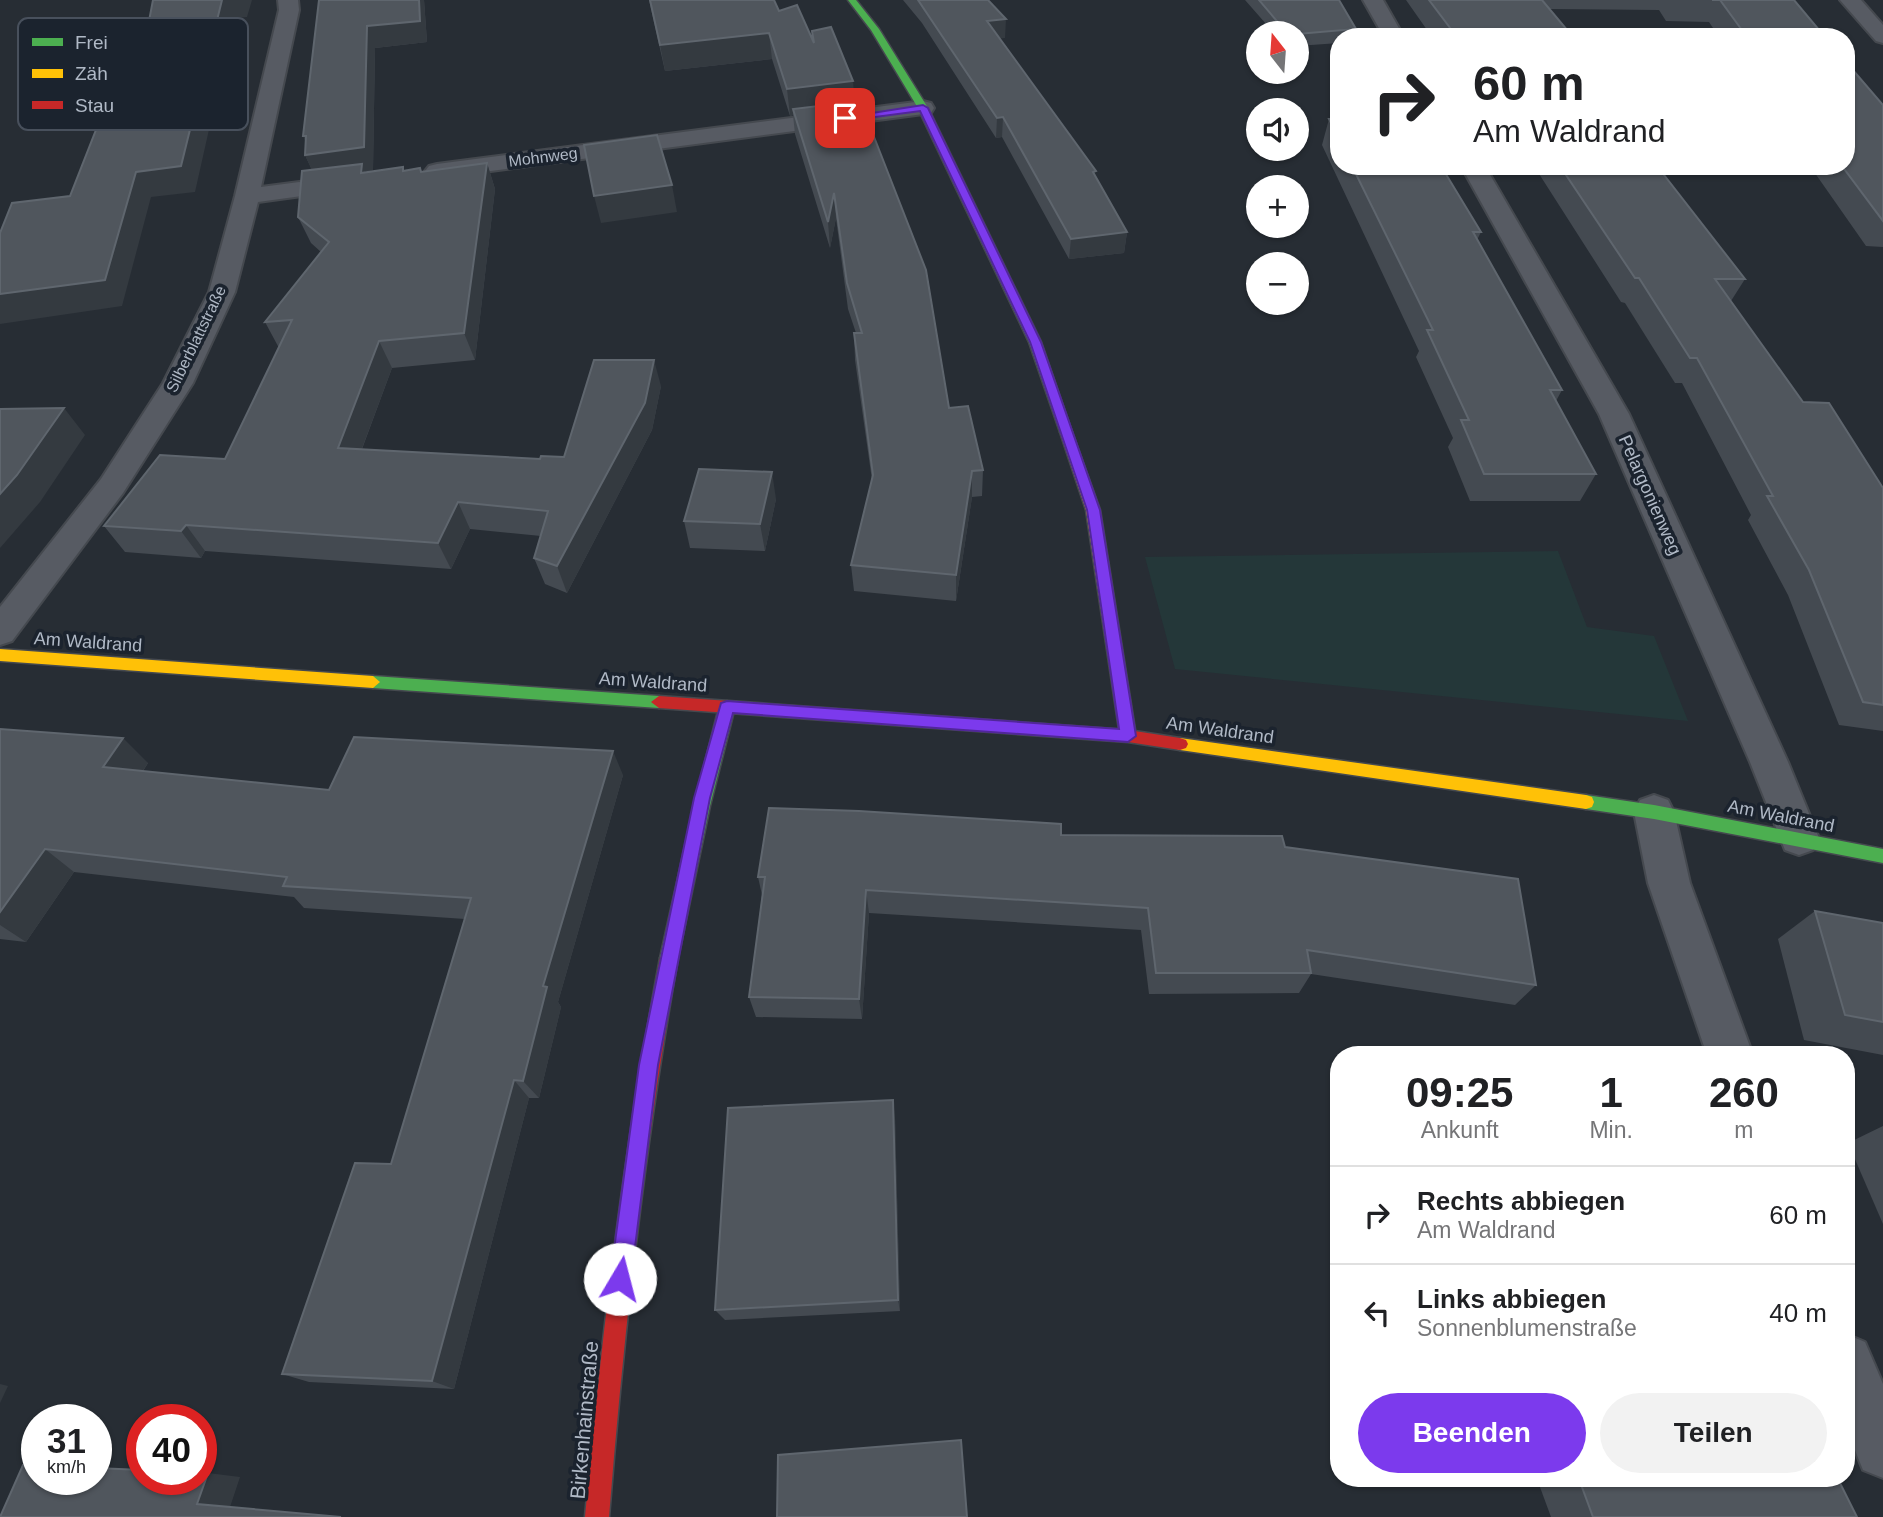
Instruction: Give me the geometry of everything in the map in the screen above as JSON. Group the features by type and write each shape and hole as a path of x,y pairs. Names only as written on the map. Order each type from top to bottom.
{"street":[{"name":"Silberblattstraße","path":"0,632 111,486 178,383 222,292 247,196 289,9 288,0"},
{"path":"852,0 875,29 923,108 1035,342 1093,510 1128,736"},
{"path":"1373,0 1389,28"},
{"path":"1850,0 1883,37"},
{"name":"Mohnweg","path":"414,174 923,108"},
{"name":"Pelargonienweg","path":"1477,175 1614,414 1769,762 1799,838"},
{"path":"247,196 372,180"},
{"name":"Am Waldrand","path":"0,655 1128,736 1654,812 1883,856"},
{"name":"Birkenhainstraße","path":"597,1517 606,1386 649,1065 702,798 727,707"},
{"path":"1654,812 1669,883 1727,1046"},
{"path":"1855,1383 1883,1450"}],"shaded area":[{"path":"1558,551 1587,627 1654,636 1688,721 1175,669 1145,557"}],"building":[{"path":"153,0 222,0 218,18 150,18"},
{"path":"319,0 419,0 420,21 367,26 364,147 305,155 306,136 303,136"},
{"path":"650,0 774,0 779,11 797,5 814,43 812,31 831,27 853,81 787,89 769,33 660,45"},
{"path":"918,0 988,0 1006,19 987,21 1096,171 1093,172 1127,232 1071,239 1003,117 997,118"},
{"path":"1259,0 1339,0 1355,28 1330,28 1330,31 1309,33 1309,21 1277,21"},
{"path":"1429,0 1542,0 1565,28 1450,28"},
{"path":"1720,0 1794,0 1817,28 1740,28"},
{"path":"1855,72 1883,105 1883,221 1849,175 1855,175"},
{"path":"860,101 926,270 949,408 968,406 983,470 972,471 956,575 851,565 873,475 854,333 862,333 847,283 834,193 828,222 793,109"},
{"path":"96,130 190,130 181,166 136,172 105,280 0,294 0,233 12,203 70,196"},
{"path":"657,135 672,185 594,196 584,145"},
{"path":"487,163 464,333 379,341 338,448 540,459 541,456 564,457 594,360 654,360 645,403 557,566 534,558 548,511 458,502 438,543 186,525 181,531 104,526 160,455 225,459 292,320 265,322 329,242 298,217 302,171 362,164 361,173 403,167 403,171 420,168 421,172"},
{"path":"1356,175 1446,175 1481,232 1473,232 1562,390 1550,390 1596,474 1484,474 1461,420 1469,420 1427,330 1433,330"},
{"path":"1566,175 1664,175 1745,279 1715,279 1803,402 1829,403 1883,488 1883,705 1863,702 1809,570 1767,496 1773,496 1697,358 1690,358 1639,278 1635,278"},
{"path":"64,408 17,475 0,494 0,409"},
{"path":"699,469 772,472 760,524 684,521"},
{"path":"0,729 123,738 103,767 329,790 354,737 613,751 543,986 547,987 523,1081 514,1080 432,1381 282,1374 355,1163 391,1164 471,898 283,886 287,877 45,849 0,912"},
{"path":"769,808 1061,824 1061,835 1282,836 1285,847 1518,879 1536,985 1307,950 1311,973 1156,973 1148,908 866,890 859,999 749,997 765,877 758,877"},
{"path":"1815,911 1883,923 1883,1022 1845,1015"},
{"path":"893,1100 898,1300 715,1310 728,1108"},
{"path":"961,1440 967,1517 777,1517 778,1455"},
{"path":"112,1469 126,1469 126,1495 200,1495 197,1504 341,1517 0,1517 21,1470 21,1495 112,1495"},
{"path":"1582,1487 1842,1487 1857,1517 1593,1517"}],"traffic: fast":[{"path":"852,0 875,29 923,108 1035,342 1066,432"},
{"path":"373,682 659,702"},
{"path":"669,958 727,707"},
{"path":"1586,802 1654,812 1883,856"}],"traffic: slow":[{"path":"1066,432 1093,510 1128,736"},
{"path":"0,655 373,682"},
{"path":"1180,744 1586,802"}],"traffic: jam":[{"path":"659,702 1128,736 1180,744"},
{"path":"597,1517 625,1236 669,958"}],"route":[{"path":"620,1279 649,1065 702,798 727,707 1128,736 1093,510 1035,342 923,108 845,118"}]}
